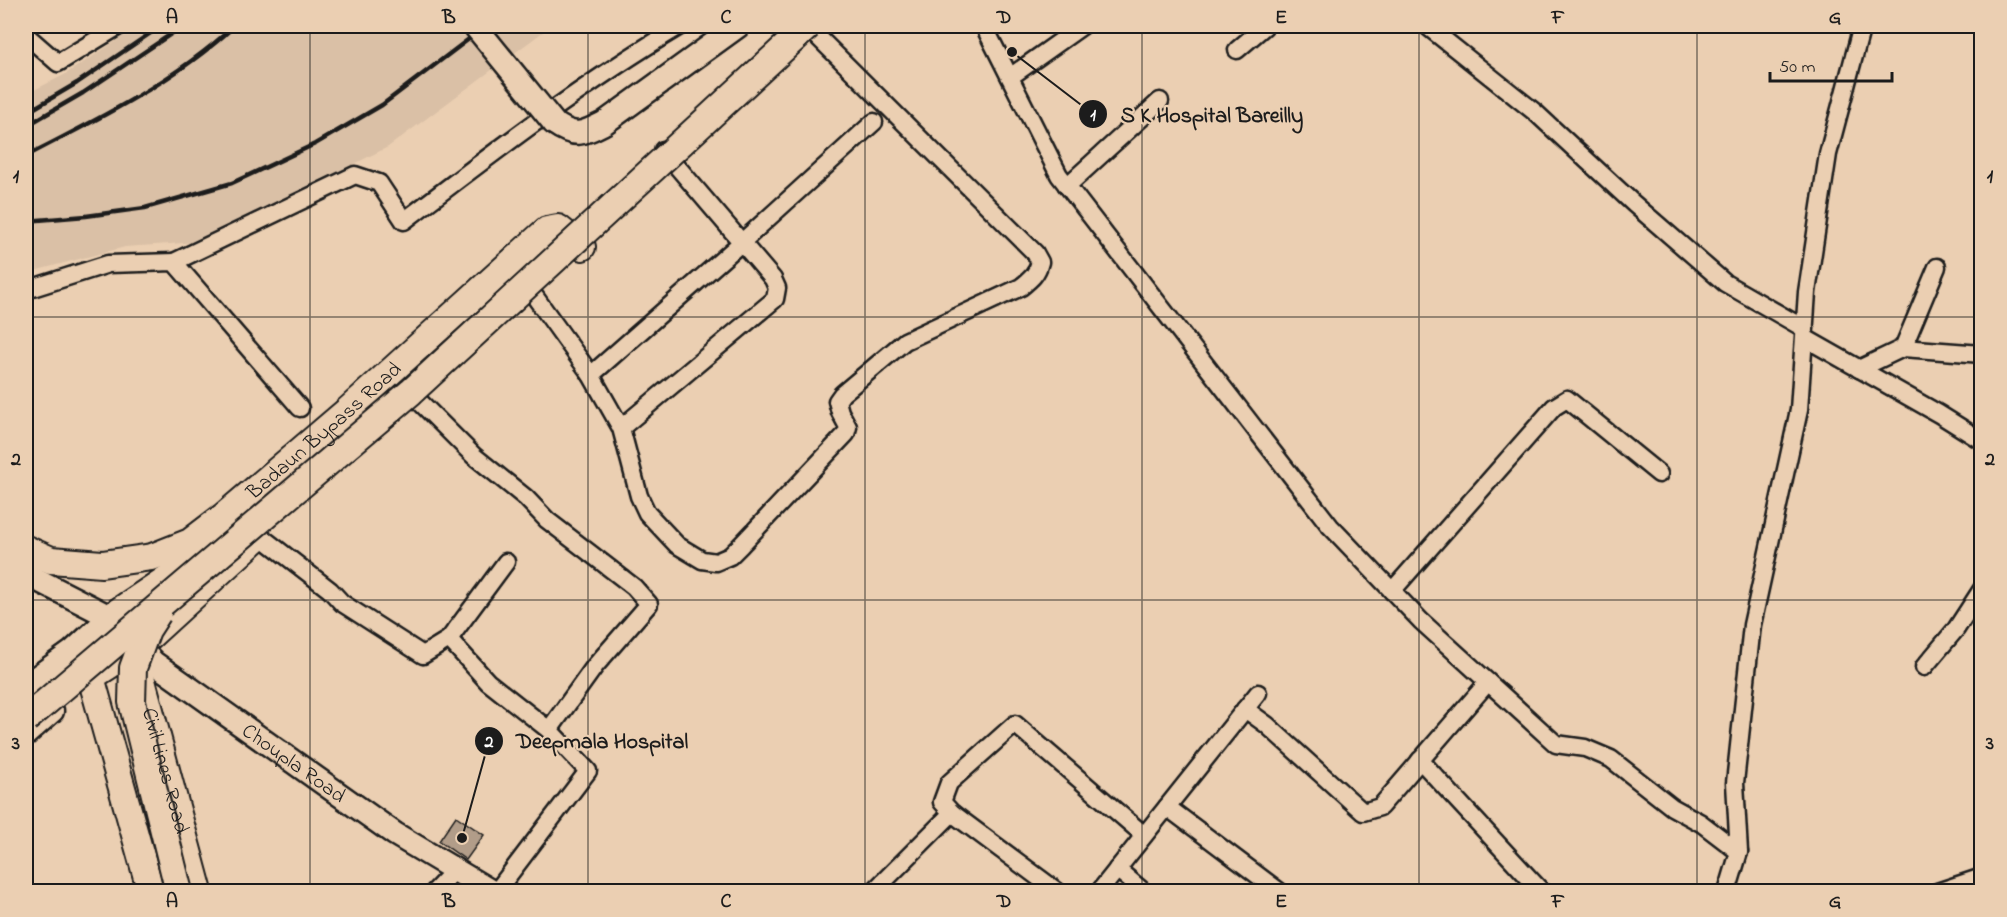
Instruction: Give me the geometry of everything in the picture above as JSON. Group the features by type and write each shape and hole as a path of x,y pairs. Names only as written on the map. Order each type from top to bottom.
{"main road":[{"path":"475,26 555,123 568,133 585,133 604,123 738,26"},
{"path":"26,685 72,652 110,617 231,535 442,356 566,237 637,195 667,155 809,27"},
{"path":"26,719 411,392 809,27"},
{"path":"26,734 91,677 138,647 532,294 566,237"},
{"name":"Badaun Bypass Road","path":"26,549 51,560 102,564 152,556 190,542 346,412 566,237"},
{"name":"Choupla Road","path":"26,574 110,617 154,663 395,834 494,891"},
{"path":"168,598 147,630 133,668 132,702 179,891"},
{"path":"110,617 95,654 91,677 151,891"},
{"name":"Civil Lines Road","path":"138,647 141,677 199,891"}],"street":[{"path":"26,34 58,63 119,26"},
{"path":"26,290 108,264 174,262 355,175 379,183 404,221 517,135 636,52 680,26"},
{"path":"984,26 1059,175 1330,526 1421,621 1556,744 1585,748 1611,759 1672,807 1701,823 1739,852"},
{"path":"1010,77 1082,26"},
{"path":"1237,50 1265,26"},
{"path":"1427,26 1536,113 1634,204 1725,283 1859,369 1982,441"},
{"path":"1726,891 1739,852 1735,783 1752,625 1799,410 1807,292 1828,154 1862,26"},
{"path":"532,294 591,375 621,428 639,496 647,513 683,550 702,560 716,562 730,556 846,434 848,427 837,401 842,394 905,341 1021,287 1038,272 1040,262 1035,253 809,27"},
{"path":"1067,186 1160,101"},
{"path":"591,375 874,122"},
{"path":"621,428 776,299 777,288 773,279 667,155"},
{"path":"174,262 300,408"},
{"path":"1903,348 1937,267"},
{"path":"1859,369 1903,348 1982,354"},
{"path":"415,397 474,456 526,498 547,520 634,587 649,604 595,666 549,730"},
{"path":"1392,591 1554,407 1567,399 1659,474"},
{"path":"260,536 330,590 342,603 423,655 449,639 506,562"},
{"path":"1924,667 1956,629 1982,589"},
{"path":"449,639 488,682 549,730 588,771 494,891"},
{"path":"1245,708 1363,812 1380,807 1488,682"},
{"path":"1099,891 1258,693"},
{"path":"1058,891 952,813 942,801 950,783 1015,724 1144,835"},
{"path":"1420,760 1542,891"},
{"path":"1167,807 1280,891"},
{"path":"873,891 952,813"},
{"path":"1117,869 1143,891"},
{"path":"434,891 455,870"},
{"path":"1946,890 1982,877"}],"shaded area":[{"path":"139,26 551,26 388,147 199,242 125,247 26,273 26,94 64,75"}],"building":[{"path":"456,816 484,835 466,860 439,841"}],"railway":[{"path":"26,113 77,83 161,26"},
{"path":"26,126 83,93 183,26"},
{"path":"26,156 107,114 161,82 212,46 234,26"},
{"path":"26,221 145,208 232,183 315,144 382,105 486,26"}],"place":[{"name":"S K Hospital Bareilly","path":"1012,52"},
{"name":"Deepmala Hospital","path":"462,838"}]}
